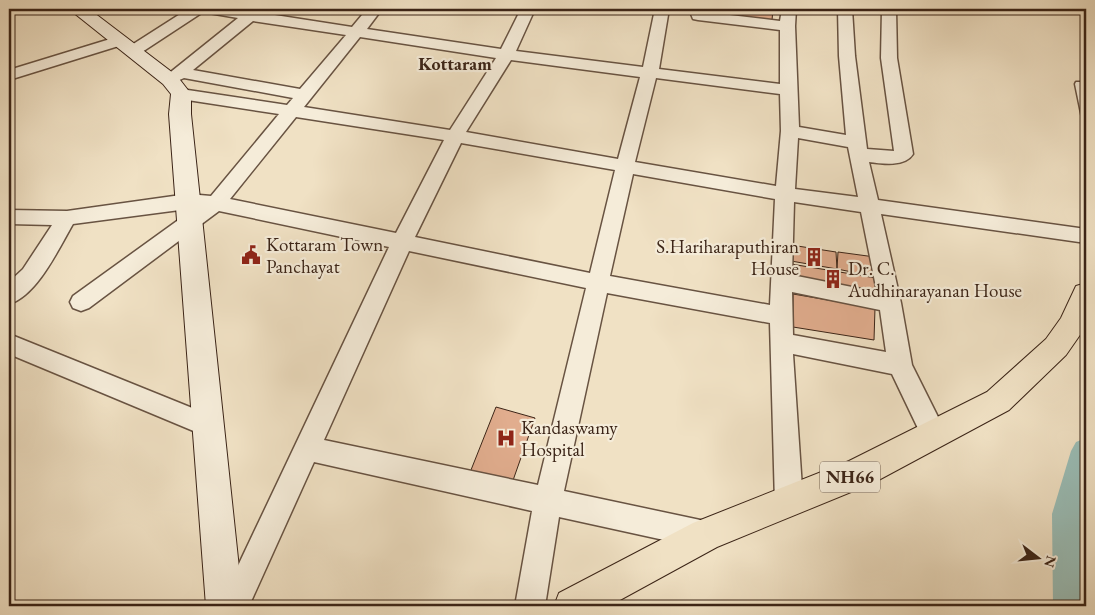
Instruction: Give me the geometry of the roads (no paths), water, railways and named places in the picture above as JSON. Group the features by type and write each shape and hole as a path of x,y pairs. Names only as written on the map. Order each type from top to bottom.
{"highway":[{"name":"NH66","path":"572,606 705,535 862,472 998,401 1056,347 1072,324 1086,293"}],"main road":[{"path":"78,9 177,82 225,606"}],"street":[{"path":"9,75 126,46 198,9"},
{"path":"207,9 254,13 356,32 506,55 650,71 789,90"},
{"path":"216,203 375,9"},
{"path":"234,606 403,240 454,136 506,55 528,9"},
{"path":"530,606 548,501 600,283 625,166 650,71 662,9"},
{"path":"696,9 698,16 788,18 790,131 784,194 781,342 789,502"},
{"path":"845,9 847,56 857,148 890,303 900,365 934,435"},
{"path":"790,131 888,158 898,158 904,154 889,58 889,9"},
{"path":"177,82 254,13"},
{"path":"177,82 305,94"},
{"path":"177,82 292,110 454,136 784,194 1086,236"},
{"path":"9,217 67,218 189,211 216,203 403,240 600,283 781,316"},
{"path":"81,302 189,211"},
{"path":"9,295 31,275 67,218"},
{"path":"781,281 890,303"},
{"path":"781,342 900,365"},
{"path":"9,344 208,426"},
{"path":"307,448 705,535"}],"lane":[{"path":"1078,84 1086,118"}],"waterway":[{"path":"1070,606 1068,514 1086,451"}],"place":[{"name":"Kottaram Town Panchayat","path":"251,255"},
{"name":"S.Hariharaputhiran House","path":"814,257"},
{"name":"Dr. C. Audhinarayanan House","path":"833,279"},
{"name":"Kandaswamy Hospital","path":"506,438"}],"district":[{"name":"Kottaram","path":"455,64"}]}
